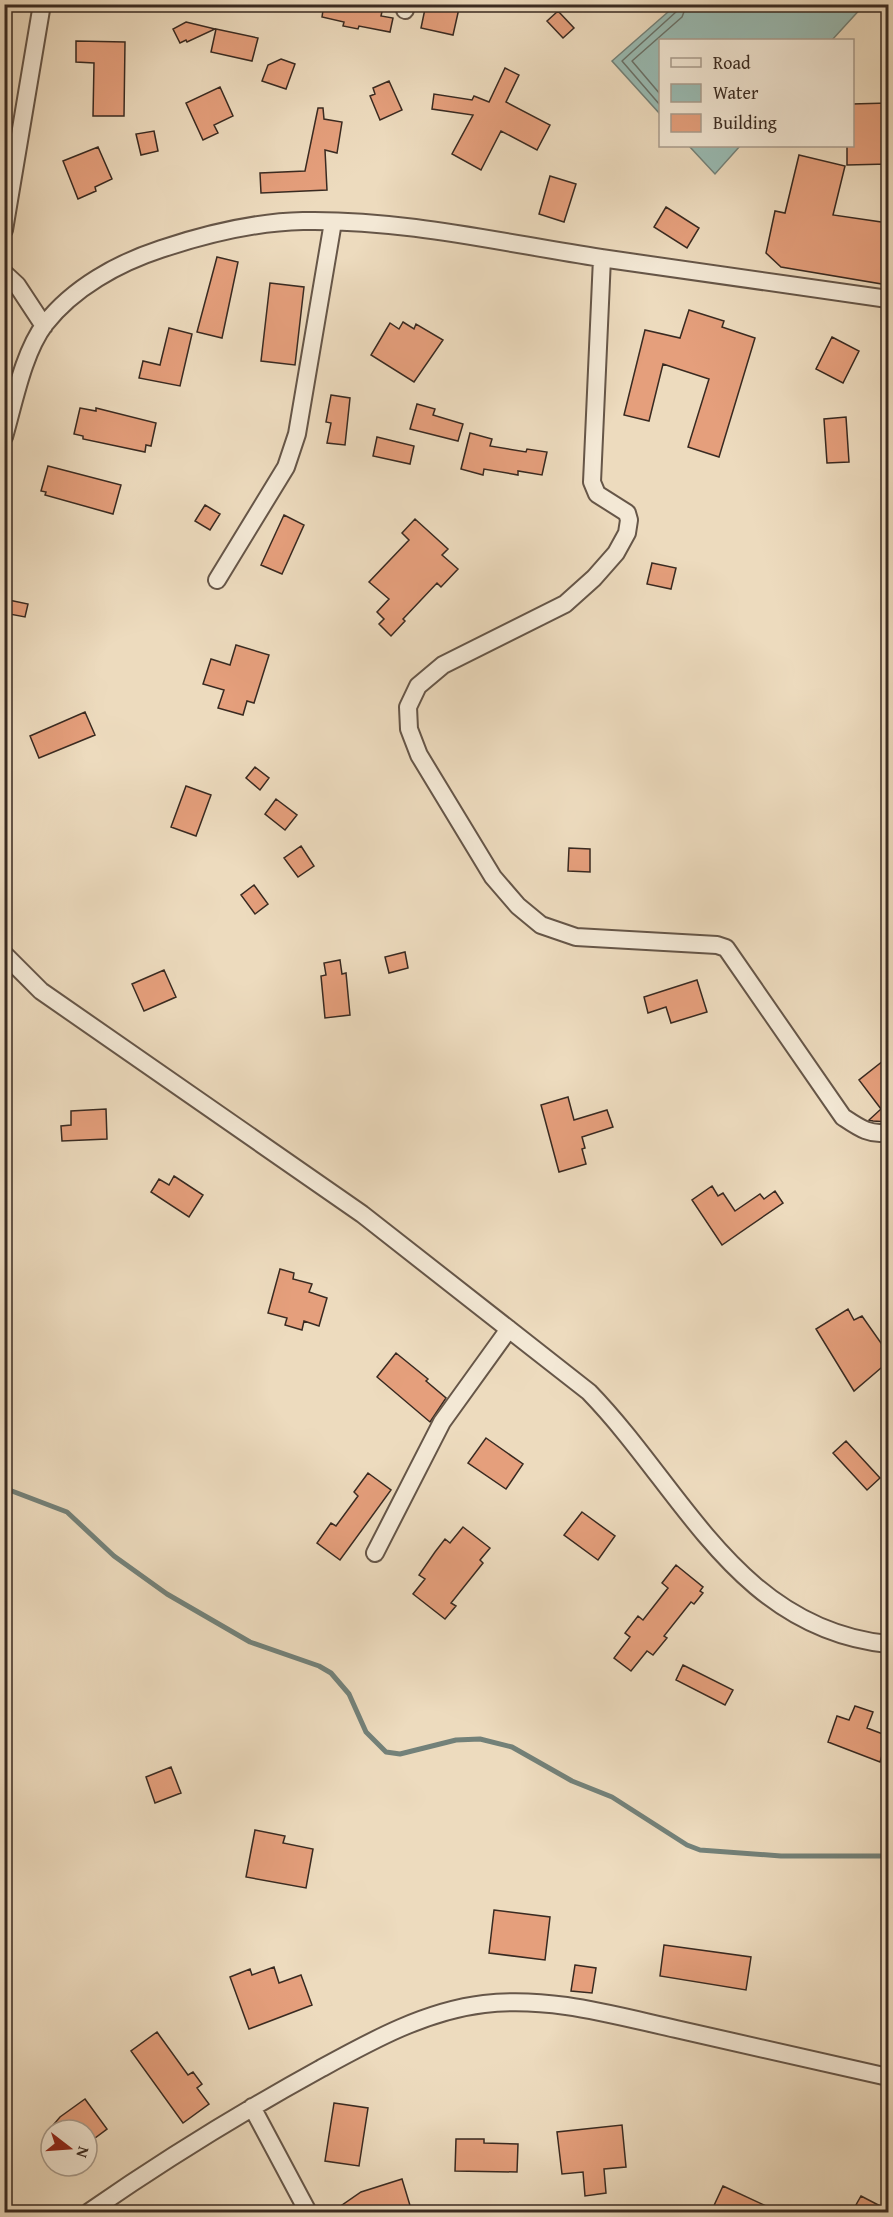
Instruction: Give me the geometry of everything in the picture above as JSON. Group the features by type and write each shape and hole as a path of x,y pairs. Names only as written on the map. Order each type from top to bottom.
{"street":[{"path":"4,230 42,4"},
{"path":"4,437 19,386 44,326 60,309 93,281 139,257 192,238 252,226 303,221 413,229 888,298"},
{"path":"218,580 286,467 297,434 333,222"},
{"path":"602,258 592,482 597,494 627,513 629,520 627,533 616,553 594,578 565,604 443,665 418,686 408,707 409,729 419,755 493,877 518,906 541,925 576,937 726,948 843,1117 860,1129 874,1133 888,1132"},
{"path":"5,273 44,326"},
{"path":"4,954 41,991 363,1214 589,1392 613,1417 744,1579 786,1611 831,1633 888,1644"},
{"path":"375,1553 442,1422 509,1329"},
{"path":"89,2212 177,2151 252,2107 390,2032 433,2016 494,2003 527,2002 582,2008 888,2077"},
{"path":"252,2107 308,2212"}],"water":[{"path":"676,4 864,5 833,39 659,39 659,113 612,61"},
{"path":"690,147 739,147 715,174"}],"building":[{"path":"324,4 368,4 383,7 381,16 393,18 390,32 359,26 358,29 343,26 344,22 322,17"},
{"path":"426,4 460,4 453,35 421,28"},
{"path":"558,11 574,28 563,38 547,21"},
{"path":"186,22 215,29 180,43 173,29"},
{"path":"216,29 258,38 252,61 211,52"},
{"path":"76,41 125,42 124,116 93,116 94,63 76,62"},
{"path":"281,59 295,64 286,89 262,81 268,65"},
{"path":"505,68 519,75 506,102 550,125 537,150 501,131 481,170 452,154 473,115 432,109 434,94 472,100 474,96 489,102"},
{"path":"389,81 402,110 380,120 370,96 375,94 373,88"},
{"path":"220,87 233,116 214,125 218,133 203,140 186,103"},
{"path":"888,103 888,164 847,165 847,147 854,147 854,104"},
{"path":"318,108 323,108 324,119 342,122 337,153 325,150 327,190 261,193 260,173 305,171"},
{"path":"154,131 158,151 141,155 136,134"},
{"path":"98,147 112,179 95,187 96,191 78,199 63,161"},
{"path":"799,155 845,166 833,215 888,223 888,285 781,267 766,253 775,211 785,213"},
{"path":"550,176 576,184 564,222 539,214"},
{"path":"666,207 699,228 687,248 654,227"},
{"path":"217,257 238,262 222,338 197,332"},
{"path":"270,283 304,287 295,365 261,361"},
{"path":"689,310 724,321 722,327 755,338 719,457 688,447 709,379 663,364 649,421 624,415 645,330 680,338"},
{"path":"403,322 414,329 416,324 443,340 414,382 371,355 390,323 399,329"},
{"path":"169,328 192,334 180,386 139,378 143,361 160,365"},
{"path":"832,337 859,351 843,383 816,369"},
{"path":"331,395 350,398 345,445 327,443 331,423 326,422"},
{"path":"417,404 435,409 433,415 463,424 458,441 410,429"},
{"path":"80,408 96,411 96,408 156,423 151,446 146,445 145,452 83,439 83,436 74,434"},
{"path":"846,417 849,462 827,463 824,419"},
{"path":"470,433 492,439 490,446 526,452 527,449 547,452 542,475 518,471 518,475 484,469 483,475 461,469"},
{"path":"377,437 414,446 410,464 373,456"},
{"path":"48,466 121,485 113,514 45,495 46,492 41,491"},
{"path":"205,505 220,514 210,530 195,521"},
{"path":"284,515 304,525 282,574 261,565"},
{"path":"415,519 448,549 442,555 458,569 441,587 437,583 403,619 405,621 391,636 379,624 384,619 377,612 389,599 369,582 409,540 402,533"},
{"path":"652,563 676,568 671,589 647,584"},
{"path":"4,599 28,604 25,617 4,613"},
{"path":"236,645 269,655 254,703 247,701 243,715 218,708 224,690 203,684 211,659 230,665"},
{"path":"85,712 95,735 39,758 30,736"},
{"path":"255,767 269,778 260,790 246,778"},
{"path":"186,786 211,795 196,836 171,827"},
{"path":"276,799 297,815 285,830 265,814"},
{"path":"301,846 314,866 298,877 284,858"},
{"path":"569,848 590,849 590,872 568,871"},
{"path":"254,885 268,904 255,914 241,895"},
{"path":"405,952 408,968 389,973 385,957"},
{"path":"340,960 342,974 346,973 350,1015 325,1018 321,976 326,975 324,963"},
{"path":"164,970 176,997 144,1011 132,984"},
{"path":"697,980 707,1012 671,1023 666,1007 648,1013 644,997"},
{"path":"888,1057 888,1122 869,1120 881,1109 859,1080"},
{"path":"568,1097 574,1120 607,1110 613,1127 582,1137 586,1164 559,1172 541,1105"},
{"path":"106,1109 107,1139 62,1141 61,1126 71,1125 71,1111"},
{"path":"174,1176 203,1195 189,1217 151,1192 159,1179 169,1185"},
{"path":"712,1186 718,1196 723,1193 735,1211 760,1194 764,1199 775,1191 783,1203 722,1245 692,1200"},
{"path":"280,1269 294,1273 293,1279 312,1284 309,1292 327,1298 319,1326 304,1321 302,1330 285,1325 287,1318 268,1313"},
{"path":"848,1309 854,1320 862,1316 888,1353 888,1362 854,1391 816,1329"},
{"path":"396,1353 428,1379 426,1381 446,1398 430,1422 377,1377"},
{"path":"486,1438 523,1464 506,1489 468,1463"},
{"path":"846,1441 880,1478 867,1490 833,1453"},
{"path":"368,1473 391,1490 340,1560 317,1543 331,1523 336,1526 358,1496 354,1492"},
{"path":"582,1512 615,1536 598,1560 564,1535"},
{"path":"463,1527 490,1548 480,1560 483,1563 451,1603 456,1606 445,1619 413,1594 425,1579 419,1575 435,1552 445,1539 450,1543"},
{"path":"676,1565 703,1587 700,1591 703,1593 694,1604 691,1602 664,1636 667,1638 653,1655 647,1651 631,1671 614,1658 630,1637 625,1633 638,1616 643,1620 668,1588 662,1583"},
{"path":"683,1665 733,1690 725,1705 676,1680"},
{"path":"855,1706 873,1712 867,1728 888,1736 880,1762 828,1742 837,1716 849,1720"},
{"path":"171,1767 181,1793 155,1803 146,1777"},
{"path":"255,1830 285,1836 283,1843 313,1849 306,1888 246,1877"},
{"path":"494,1910 550,1917 545,1960 489,1953"},
{"path":"664,1945 751,1957 746,1990 660,1976"},
{"path":"575,1965 596,1968 592,1993 571,1991"},
{"path":"274,1967 279,1983 301,1975 312,2005 249,2029 230,1977 250,1969 252,1975"},
{"path":"157,2032 188,2075 193,2072 202,2084 197,2088 209,2104 183,2123 131,2051"},
{"path":"85,2099 99,2118 59,2118"},
{"path":"334,2103 368,2108 359,2166 325,2161"},
{"path":"99,2118 107,2129 99,2135"},
{"path":"622,2125 626,2167 604,2169 606,2193 585,2196 583,2172 562,2174 557,2132"},
{"path":"456,2139 484,2139 484,2143 518,2144 517,2172 455,2171"},
{"path":"402,2179 412,2212 332,2212 361,2192"},
{"path":"723,2186 779,2212 711,2212"},
{"path":"861,2196 888,2210 888,2212 852,2212"}],"waterway":[{"path":"4,1488 67,1512 114,1556 167,1594 250,1642 319,1666 331,1673 349,1694 366,1732 386,1752 400,1754 456,1740 480,1739 512,1747 572,1781 612,1797 687,1845 700,1850 781,1856 888,1856"}]}
